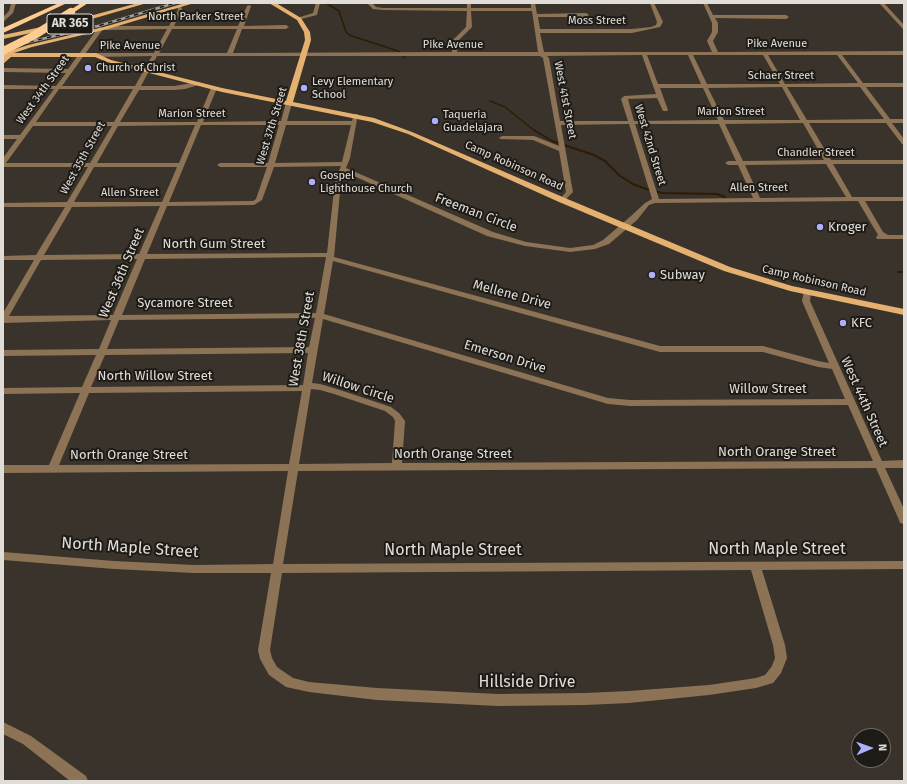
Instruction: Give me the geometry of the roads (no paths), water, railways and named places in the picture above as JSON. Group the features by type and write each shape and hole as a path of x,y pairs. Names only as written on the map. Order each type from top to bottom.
{"highway":[{"path":"13,36 6,33 4,30 64,3"},
{"path":"3,43 72,3"},
{"path":"5,53 85,3"}],"main road":[{"name":"AR 365","path":"3,37 76,22 144,3"},
{"path":"3,62 5,53 103,28 191,3"},
{"path":"272,3 299,19"},
{"name":"West 37th Street","path":"289,103 308,36 306,27 299,19"},
{"name":"Pike Avenue","path":"5,53 96,55"},
{"name":"Camp Robinson Road","path":"82,55 147,70 214,88 259,98 310,106 355,119 382,122 562,200 735,272 807,292 904,312"},
{"name":"Camp Robinson Road","path":"96,55 108,59 109,61"},
{"path":"259,98 283,94 293,89 298,100 305,102 310,106"}],"street":[{"path":"3,3 12,3 11,12 4,19"},
{"path":"299,19 315,14 318,3"},
{"path":"369,3 378,9 468,10 586,15"},
{"path":"454,55 456,40 469,27 469,3"},
{"name":"West 41st Street","path":"533,3 541,53 546,58 570,192 562,200"},
{"name":"Moss Street","path":"537,31 636,30 656,27 659,24 659,19 652,3"},
{"path":"705,3 712,16 715,29 710,42 716,54"},
{"path":"881,3 904,28"},
{"name":"West 35th Street","path":"3,319 155,56 180,10 178,6"},
{"path":"229,55 249,6"},
{"path":"712,16 786,17"},
{"name":"North Parker Street","path":"103,28 286,27"},
{"name":"West 34th Street","path":"3,164 30,124 103,28"},
{"path":"697,54 707,50 711,45"},
{"path":"711,45 724,51 739,54"},
{"name":"Pike Avenue","path":"96,55 904,53"},
{"path":"644,54 665,110"},
{"path":"690,54 756,199"},
{"path":"765,54 850,199"},
{"path":"839,54 904,143"},
{"path":"3,70 69,71"},
{"path":"3,86 136,88 185,87 199,84"},
{"name":"Schaer Street","path":"657,86 904,85"},
{"name":"West 36th Street","path":"52,469 214,88"},
{"name":"West 42nd Street","path":"654,194 624,99 625,97 660,96"},
{"name":"West 37th Street","path":"257,202 262,193 289,103"},
{"name":"Marion Street","path":"30,124 283,123 355,119"},
{"name":"West 38th Street","path":"277,568 330,257 338,182 344,167 355,119"},
{"name":"Marion Street","path":"558,123 904,121"},
{"path":"3,137 22,137"},
{"path":"502,138 534,138 562,147"},
{"name":"Chandler Street","path":"728,163 904,162"},
{"path":"3,164 181,165"},
{"path":"220,165 344,167"},
{"name":"Freeman Circle","path":"344,167 477,229 496,237 525,244 563,249 586,249 606,242 625,226"},
{"path":"625,226 647,204 654,194"},
{"name":"Allen Street","path":"654,194 756,199 904,199"},
{"path":"860,199 880,233 885,236"},
{"name":"Allen Street","path":"3,205 250,204 257,202"},
{"path":"877,238 885,236 904,237"},
{"name":"North Gum Street","path":"3,258 142,256 330,257"},
{"name":"Mellene Drive","path":"330,257 660,349 763,349 818,364 834,366"},
{"name":"West 44th Street","path":"807,292 806,301 904,520"},
{"name":"Sycamore Street","path":"3,319 319,315"},
{"name":"Emerson Drive","path":"319,315 598,398 621,403 687,403"},
{"path":"3,353 313,350"},
{"name":"North Willow Street","path":"3,390 307,387"},
{"name":"Willow Circle","path":"307,387 320,387 337,392 388,409 396,415 400,421 398,466"},
{"name":"Willow Street","path":"687,403 850,402"},
{"name":"North Orange Street","path":"3,469 904,464"},
{"name":"North Maple Street","path":"3,556 152,568 904,565"},
{"name":"Hillside Drive","path":"277,568 264,650 266,659 271,668 284,680 309,687 377,694 439,698 534,701 629,697 709,690 756,683 769,679 777,669 780,662 780,652 755,566"},
{"path":"3,728 26,740 75,779"}],"waterway":[{"path":"326,3 339,11 346,32 349,35 398,51 405,58"},
{"path":"490,101 505,107 535,131"},
{"path":"534,130 552,141 594,155 605,161 620,176 633,184 646,189 662,193 717,194 725,197"},
{"path":"898,272 904,272"}],"railway":[{"path":"3,48 98,26 175,3"}],"place":[{"name":"Church of Christ","path":"88,68"},
{"name":"Levy Elementary School","path":"304,88"},
{"name":"Taqueria Guadelajara","path":"435,121"},
{"name":"Gospel Lighthouse Church","path":"312,182"},
{"name":"Kroger","path":"820,227"},
{"name":"Subway","path":"652,275"},
{"name":"KFC","path":"843,323"}]}
